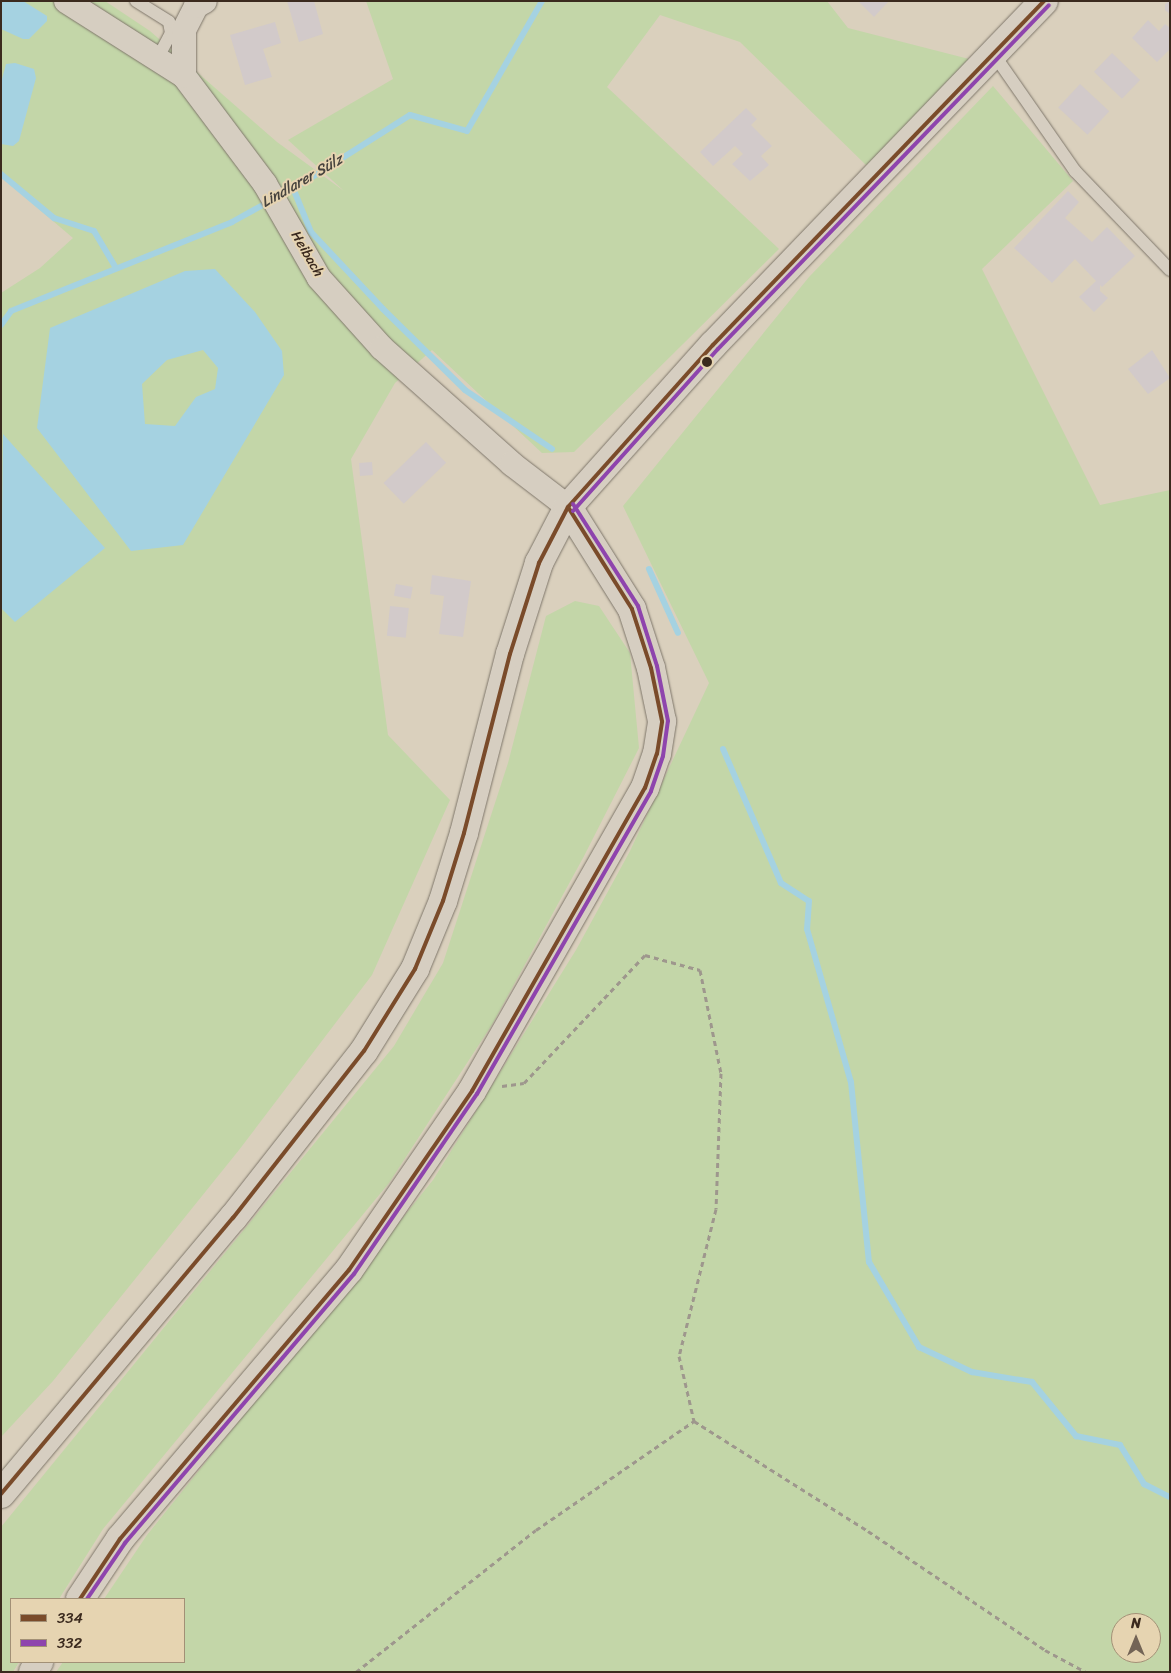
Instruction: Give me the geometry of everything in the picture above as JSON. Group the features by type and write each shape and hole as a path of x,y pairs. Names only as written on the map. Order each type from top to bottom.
{"main road":[{"path":"1,1494 233,1218 364,1051 415,969 443,901 464,833 510,654 539,562 568,508 713,345 1044,1"},
{"path":"81,1598 120,1539 349,1270 472,1091 645,788 657,754 662,721 651,668 632,609 568,508"}],"street":[{"name":"Heibach","path":"66,1 156,60 184,76 265,184 282,210 319,278 382,348 512,464 568,508"},
{"path":"184,76 184,30 196,6 205,1"}],"lane":[{"path":"136,1 169,22 171,33 156,60"},
{"path":"985,61 1075,171 1170,270"}],"path":[{"path":"472,1091 524,1083 645,955 700,970 721,1073 716,1209 679,1356 694,1421 868,1531 1045,1650 1086,1672"},
{"path":"356,1672 536,1530 694,1421"}],"green space":[{"path":"1,1 105,1 150,31 277,142 344,191 288,140 393,79 366,1 827,1 848,28 969,59 867,166 740,42 660,15 607,87 779,249 574,452 542,453 432,350 395,383 351,459 388,735 450,800 372,975 239,1150 53,1381 1,1437 1,293 40,268 73,238 1,177"},
{"path":"993,86 1073,181 982,269 1100,505 1170,490 1170,1672 56,1672 62,1663 185,1663 185,1598 105,1598 147,1535 433,1180 576,950 630,851 709,683 623,506 809,277"},
{"path":"575,601 599,606 630,653 639,748 583,858 493,1023 389,1183 103,1529 60,1598 10,1598 10,1663 18,1663 13,1672 1,1672 1,1527 394,1046 443,963 508,763 546,616"}],"water":[{"path":"1,1 23,1 47,16 47,21 29,39 23,39 1,29"},
{"path":"15,63 34,69 36,78 19,141 13,146 1,144 1,83 6,64"},
{"path":"215,269 255,312 282,351 284,375 183,545 131,551 37,428 50,328 185,271","holes":["203,350 218,368 215,389 196,397 175,426 145,424 142,384 167,360"]},
{"path":"3,434 105,548 15,622 1,608"}],"building":[{"path":"287,1 314,1 323,34 299,42"},
{"path":"858,1 889,1 874,17"},
{"path":"1170,1 1170,14 1165,10 1165,4"},
{"path":"1148,20 1159,31 1165,24 1170,28 1170,49 1157,62 1132,38"},
{"path":"275,22 281,43 263,49 272,77 245,85 230,35"},
{"path":"1112,53 1140,80 1122,99 1094,72"},
{"path":"1080,84 1109,111 1087,135 1058,107"},
{"path":"746,108 757,119 751,125 772,146 761,156 769,165 750,181 732,164 743,154 735,146 713,166 700,152"},
{"path":"1068,191 1079,202 1065,218 1092,242 1107,227 1135,256 1102,287 1100,285 1100,291 1108,298 1094,312 1079,297 1096,281 1075,259 1052,283 1014,248"},
{"path":"1152,350 1170,378 1148,394 1128,369"},
{"path":"426,442 446,463 404,504 384,483"},
{"path":"372,462 373,475 360,476 359,463"},
{"path":"432,575 471,581 463,637 439,634 444,596 430,594"},
{"path":"396,584 413,587 411,599 394,596"},
{"path":"390,606 409,608 406,638 387,636"}],"waterway":[{"name":"Lindlarer Sülz","path":"1,325 11,311 232,222 306,181 410,115 467,131 542,1"},
{"name":"Heibach","path":"1,174 54,218 94,231 116,268"},
{"path":"293,188 311,232 383,309 465,390 552,449"},
{"path":"649,569 678,633"},
{"path":"723,749 781,883 809,901 807,929 851,1082 869,1262 919,1347 972,1372 1032,1382 1076,1436 1120,1445 1144,1484 1170,1497"}],"transit line":[{"name":"334","path":"1,1494 233,1218 364,1051 415,969 443,901 464,833 510,654 539,563 568,507 713,345 1044,1"},
{"name":"332","path":"573,511 718,349 1049,5"},
{"name":"332","path":"88,1598 125,1543 354,1274 477,1094 651,791 663,756 668,721 657,666 638,606 573,504"},
{"name":"334","path":"81,1598 120,1539 349,1270 472,1091 645,788 657,754 662,721 651,668 632,609 568,507"}]}
